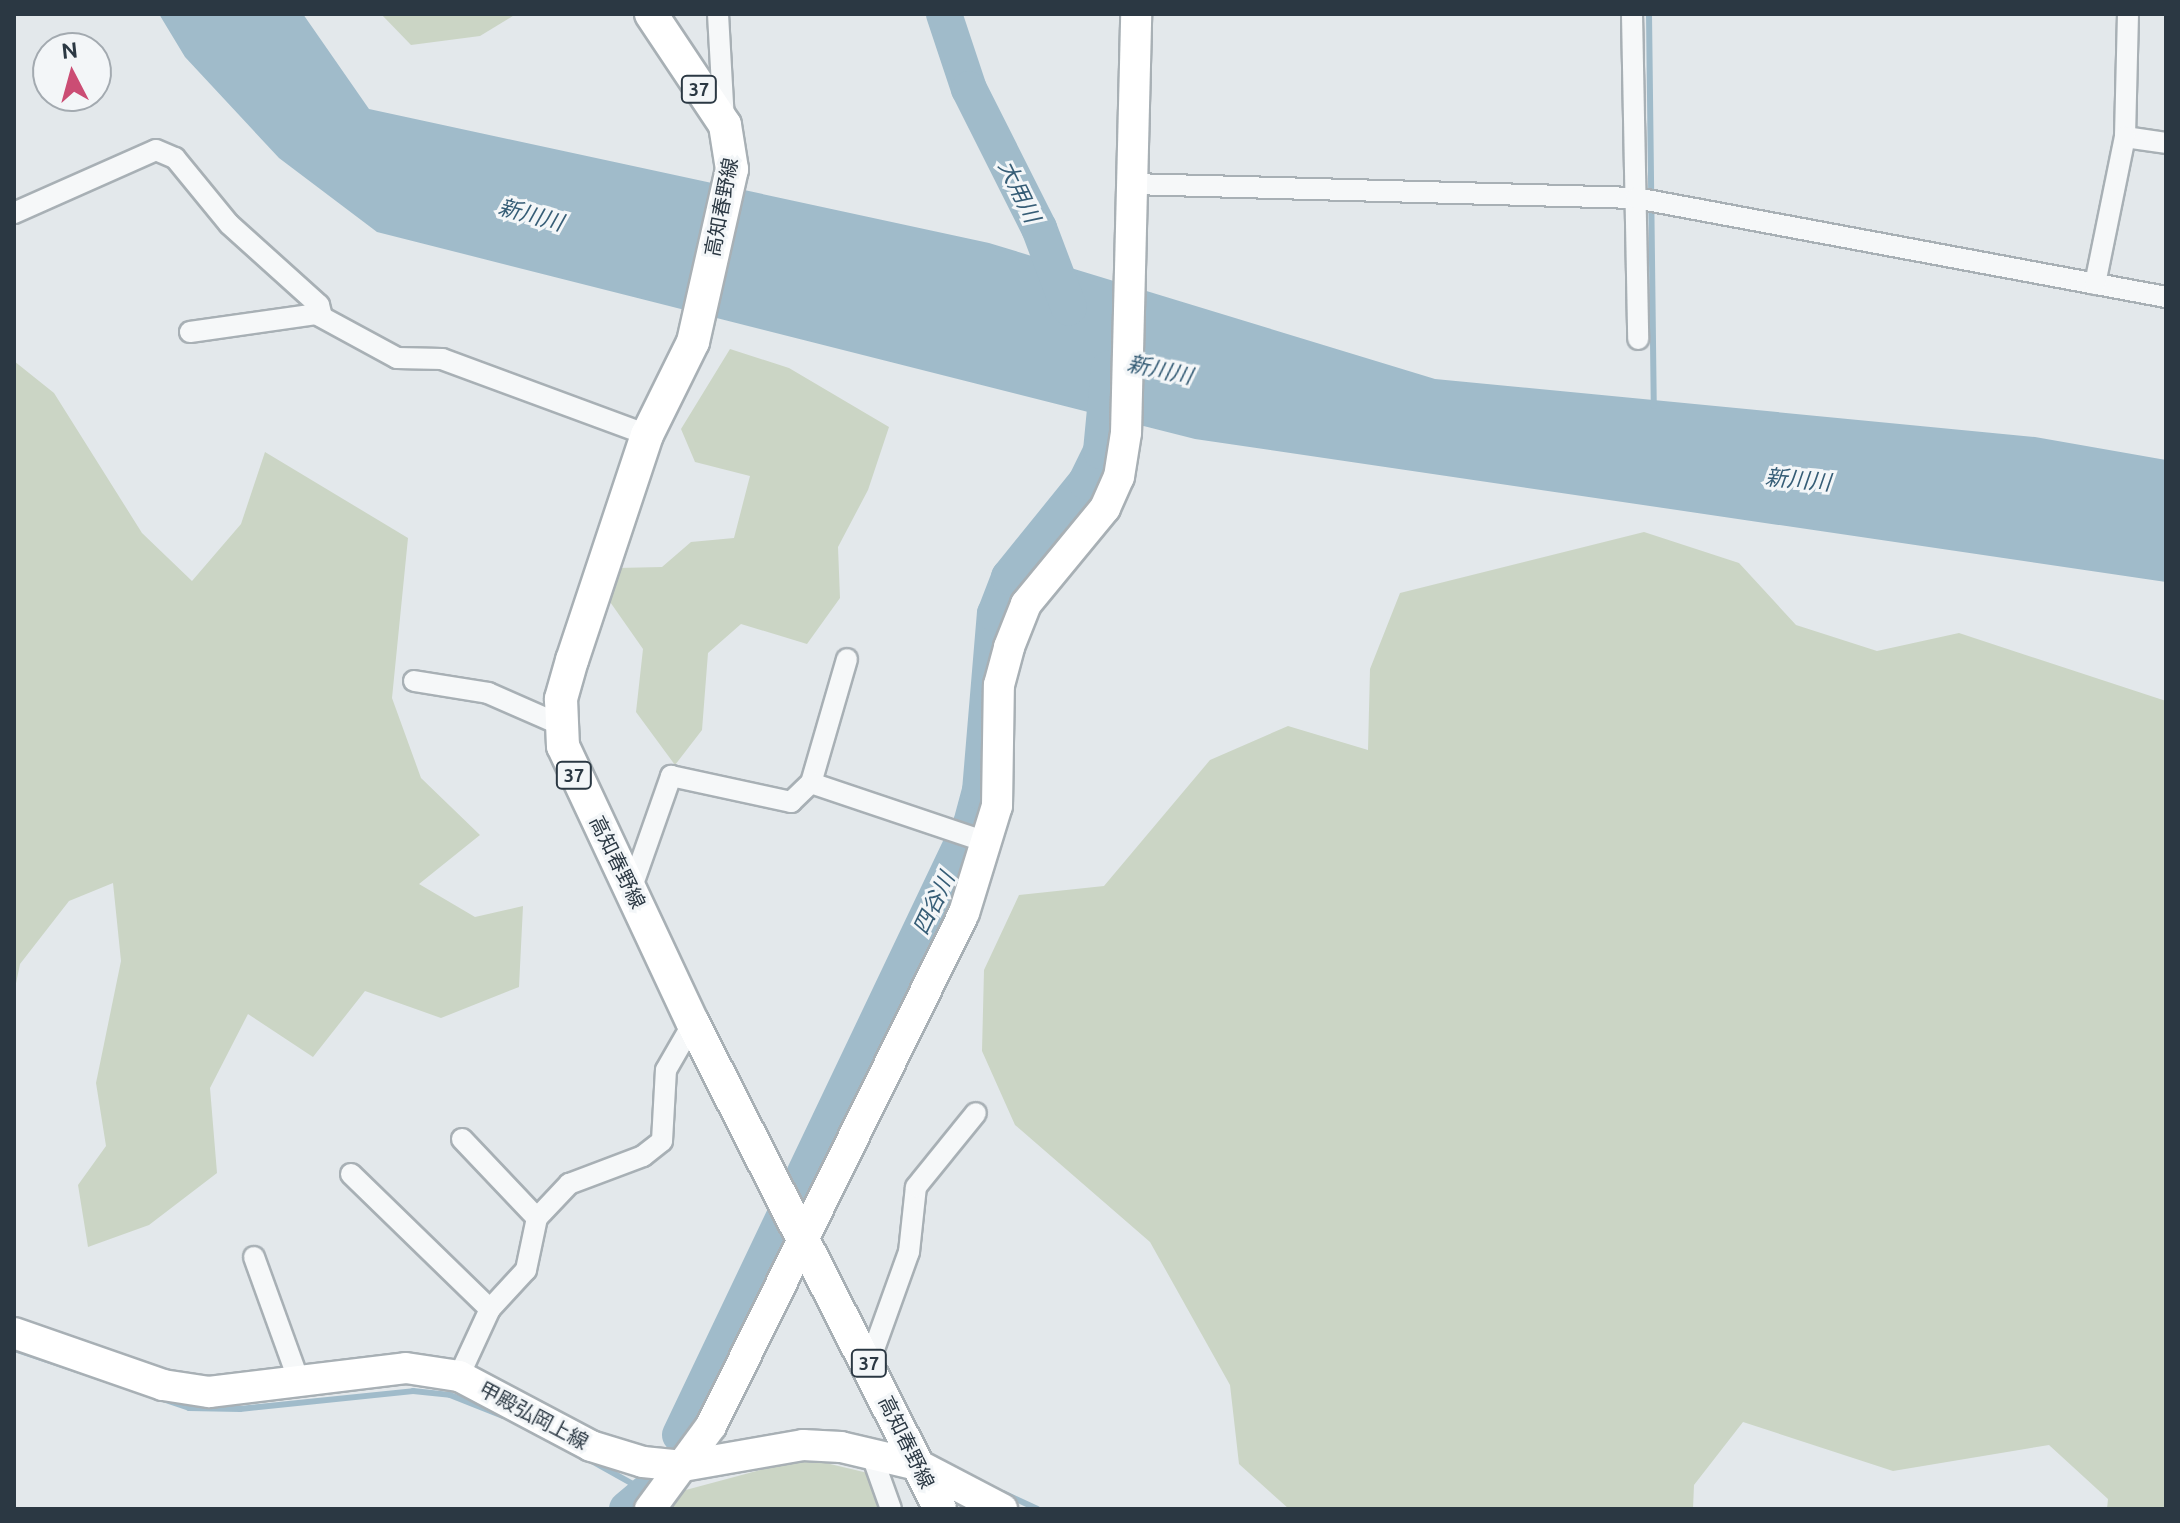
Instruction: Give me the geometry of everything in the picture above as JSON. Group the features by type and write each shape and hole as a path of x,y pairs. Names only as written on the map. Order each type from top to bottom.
{"main road":[{"name":"高知春野線","path":"651,14 725,125 732,169 693,342 647,435 572,660 561,699 561,725 571,769 632,887 693,1023 869,1363 940,1509"}],"street":[{"path":"718,14 725,125"},
{"path":"650,1509 711,1426 798,1229 964,913 981,841 997,806 999,685 1009,647 1026,604 1105,508 1119,477 1126,433 1136,14"},
{"path":"1632,14 1638,339"},
{"path":"2095,284 2125,137 2130,14"},
{"path":"2125,137 2166,143"},
{"path":"14,213 156,150 175,158 229,224 319,305 322,317"},
{"path":"1132,184 1636,198 2166,297"},
{"path":"190,332 322,317 397,358 456,363 647,435"},
{"path":"632,887 671,776 791,802 811,783 847,659"},
{"path":"414,681 488,693 561,725"},
{"path":"811,783 921,817 932,827 981,841"},
{"path":"459,1376 490,1309 526,1270 537,1218 569,1184 643,1156 662,1141 666,1070 693,1023"},
{"path":"869,1363 909,1252 916,1187 976,1113"},
{"path":"462,1139 537,1218"},
{"path":"351,1174 490,1309"},
{"path":"254,1257 299,1381"},
{"name":"甲殿弘岡上線","path":"14,1333 163,1385 209,1392 406,1368 459,1376 591,1446 683,1466 803,1445 871,1453 918,1465 1002,1509"},
{"path":"871,1453 891,1509"}],"green space":[{"path":"381,14 516,14 480,36 411,45"},
{"path":"730,349 789,368 889,427 868,490 838,547 840,598 807,644 741,624 708,653 702,730 675,765 636,712 643,649 608,599 617,568 662,567 691,542 734,538 750,476 695,462 681,429"},
{"path":"14,361 54,393 142,533 192,581 241,524 265,452 408,538 392,698 421,778 480,835 419,884 475,917 523,906 519,987 441,1018 365,991 313,1057 248,1014 210,1088 217,1173 149,1225 88,1247 78,1185 106,1146 96,1083 121,961 113,883 69,901 20,964 14,993"},
{"path":"1644,532 1739,563 1796,625 1877,651 1959,633 2166,701 2166,1509 2107,1509 2108,1499 2049,1445 1893,1471 1743,1422 1694,1485 1693,1509 1289,1509 1239,1464 1230,1385 1150,1242 1015,1125 982,1051 984,970 1019,895 1104,886 1210,760 1288,726 1368,750 1370,669 1400,593"},
{"path":"805,1458 872,1474 879,1509 660,1509 682,1491"}],"water":[{"name":"新川川","path":"159,14 303,14 369,109 989,243 1435,379 2035,437 2166,460 2166,582 1195,439 377,232 279,158 185,57"}],"waterway":[{"name":"大用川","path":"944,14 969,89 1039,228 1069,308"},
{"path":"1649,14 1654,406"},
{"name":"四谷川","path":"680,1435 971,824 980,791 995,614 1009,577 1086,482 1101,451 1109,368"},
{"path":"14,1349 189,1408 240,1409 413,1391 450,1395 503,1416"},
{"path":"588,1459 647,1492"},
{"name":"四谷川","path":"627,1509 647,1492"},
{"path":"1003,1493 1038,1509"}]}
